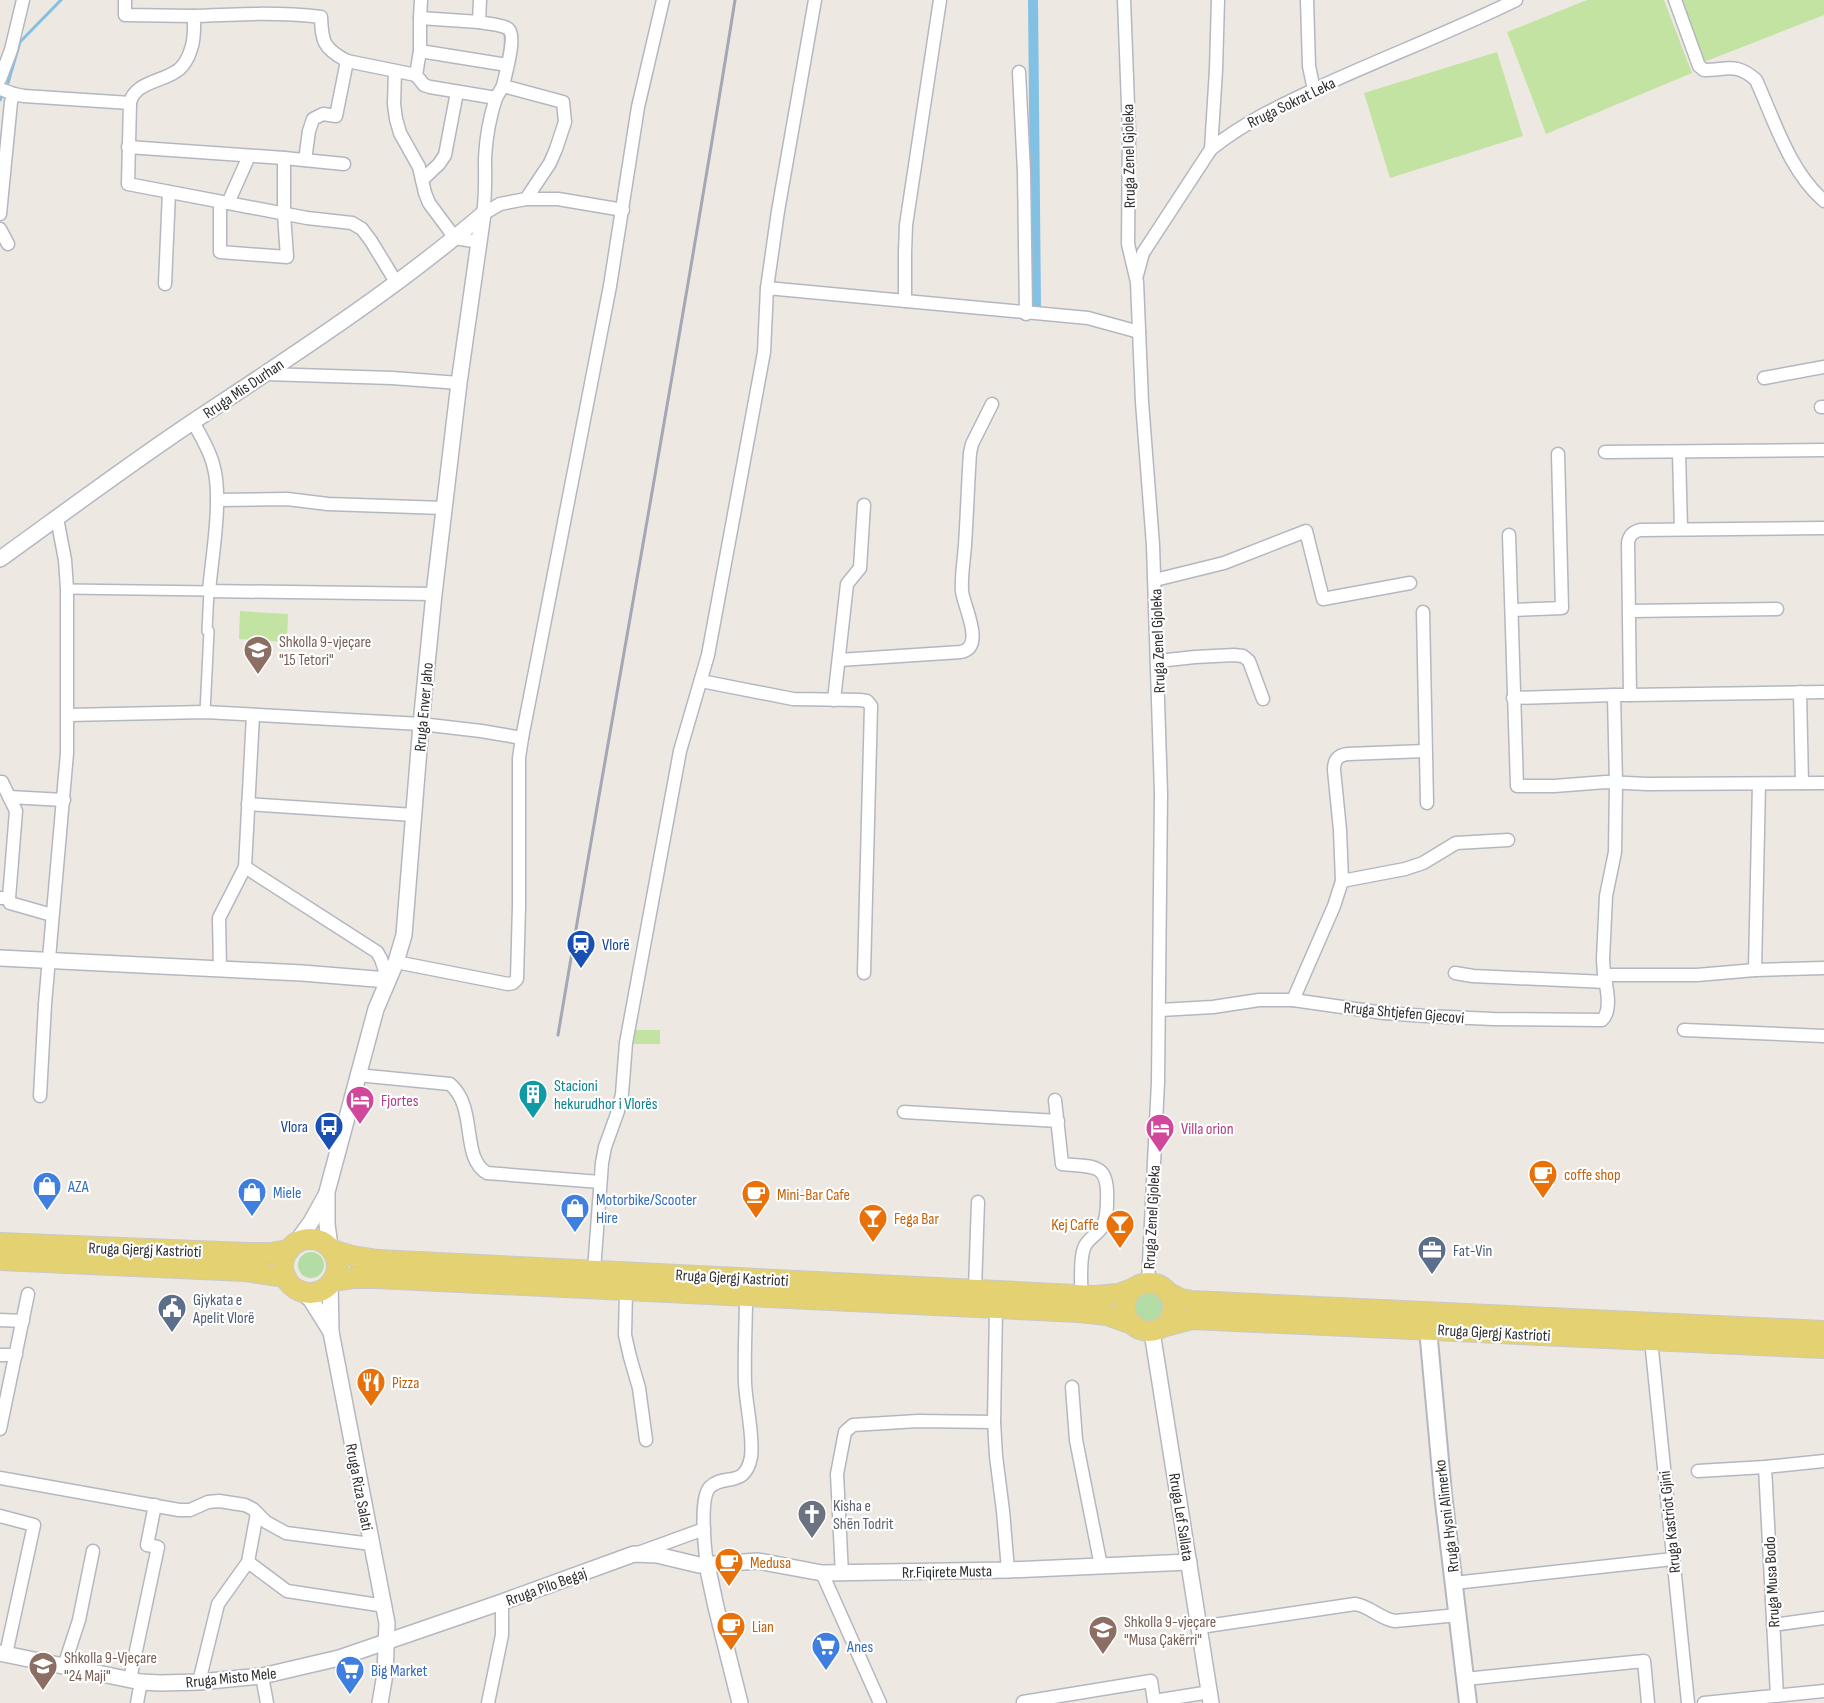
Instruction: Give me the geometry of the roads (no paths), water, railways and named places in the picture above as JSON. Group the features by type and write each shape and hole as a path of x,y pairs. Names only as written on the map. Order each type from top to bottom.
{"main road":[{"path":"313,1239 319,1240 331,1249 337,1265 331,1282 319,1291 307,1292 301,1291 290,1283 286,1277 284,1263 292,1247 301,1241 313,1239"},
{"name":"Rruga Gjergj Kastrioti","path":"0,1243 246,1253 270,1253 292,1247"},
{"name":"Rruga Gjergj Kastrioti","path":"331,1249 343,1254 378,1260 1081,1295 1108,1296 1140,1286"},
{"name":"Rruga Gjergj Kastrioti","path":"0,1260 245,1271 286,1277"},
{"name":"Rruga Gjergj Kastrioti","path":"331,1282 353,1278 377,1278 1094,1313 1130,1323"},
{"path":"1140,1286 1163,1287 1169,1293 1174,1306 1170,1320 1159,1329 1142,1331 1130,1323 1125,1312 1126,1300 1140,1286"},
{"name":"Rruga Gjergj Kastrioti","path":"1169,1293 1192,1301 1824,1331"},
{"name":"Rruga Gjergj Kastrioti","path":"1159,1329 1192,1319 1824,1348"},
{"name":"Rruga Hysni Alimerko","path":"1428,1329 1443,1494 1468,1703"}],"street":[{"path":"0,79 11,50 22,0"},
{"path":"125,0 125,15 265,14 321,17 322,40 325,45 347,61 416,75 424,85 496,98"},
{"path":"416,75 420,51 422,0"},
{"path":"479,22 480,0"},
{"path":"396,962 508,984 517,979 519,758 610,286 638,107 663,0"},
{"path":"594,1270 600,1182 605,1147 622,1094 626,1043 680,751 708,655 764,352 767,288 778,211 815,0"},
{"path":"905,301 906,225 940,0"},
{"name":"Rruga Zenel Gjoleka","path":"1124,0 1129,131 1128,244 1137,282 1142,402 1155,580 1161,793 1158,1082 1140,1286"},
{"path":"1211,149 1218,0"},
{"path":"1307,0 1309,66 1314,90"},
{"name":"Rruga Sokrat Leka","path":"1137,282 1143,253 1211,149 1224,138 1256,118 1314,90 1492,6 1516,0"},
{"path":"1675,0 1699,66 1704,70 1738,68 1756,80 1791,158 1803,178 1824,201"},
{"path":"195,16 191,50 182,66 176,72 138,90 131,98 128,184 284,214 352,223 362,229 396,282"},
{"path":"420,18 479,22 510,29 512,36 503,86 493,108 485,154 486,199 483,214"},
{"path":"420,51 507,65"},
{"path":"305,160 313,119 322,114 336,116 347,61"},
{"path":"395,71 396,119 400,133 419,167 429,203 455,238 479,242"},
{"path":"1019,72 1024,172 1026,314"},
{"path":"503,86 563,102 565,122 556,149 550,163 526,199"},
{"path":"0,89 14,94 130,103"},
{"path":"422,180 445,155 457,92"},
{"path":"0,214 11,102 14,94"},
{"path":"128,147 344,164"},
{"path":"249,156 224,202 220,252 286,257 284,158"},
{"path":"165,284 169,192"},
{"path":"483,214 500,204 526,199 558,199 623,210"},
{"name":"Rruga Mis Durhan","path":"0,559 109,479 266,374 396,282 483,214"},
{"name":"Rruga Enver Jaho","path":"327,1192 376,1009 401,949 406,921 421,724 434,594 459,383 483,214"},
{"path":"0,229 8,244"},
{"path":"767,288 1088,318 1139,332"},
{"path":"1764,378 1824,367"},
{"path":"266,374 392,378 459,383"},
{"path":"838,660 961,652 970,648 971,622 962,590 970,453 972,444 992,404"},
{"path":"193,422 208,448 217,485 209,591 205,712"},
{"path":"1605,452 1824,450"},
{"path":"1679,452 1681,529"},
{"path":"1512,610 1562,608 1558,454"},
{"path":"217,500 287,499 328,504 444,508"},
{"path":"834,700 847,584 860,568 864,506"},
{"path":"40,1096 52,915 64,800 68,715 67,590 64,552 57,518"},
{"path":"1630,695 1629,536 1640,530 1824,528"},
{"path":"1155,580 1224,563 1306,531 1323,599 1410,583"},
{"path":"1509,535 1517,786 1616,783 1824,783"},
{"path":"67,590 434,594"},
{"path":"1630,611 1777,609"},
{"path":"1423,612 1426,802"},
{"path":"1158,661 1243,656 1250,661 1263,699"},
{"path":"701,681 785,698 867,701 871,706 864,973"},
{"path":"1800,692 1802,783"},
{"path":"1513,698 1824,692"},
{"path":"1605,979 1605,913 1615,852 1614,695"},
{"path":"68,715 205,712 421,724 522,738"},
{"path":"220,969 219,918 245,867 253,715"},
{"path":"1293,1000 1334,906 1342,881 1334,770 1337,758 1341,754 1425,751"},
{"path":"0,782 16,811 5,898 10,903 52,915"},
{"path":"1755,970 1759,784"},
{"path":"9,797 64,800"},
{"path":"248,804 414,815"},
{"path":"1342,881 1406,869 1423,863 1456,843 1508,840"},
{"path":"0,958 302,973 388,980 377,952 245,867"},
{"path":"1455,973 1473,976 1605,979 1824,968"},
{"name":"Rruga Shtjefen Gjecovi","path":"1160,1010 1213,1007 1259,1000 1293,1000 1384,1013 1426,1016 1493,1020 1602,1020 1607,1012 1605,979"},
{"path":"1684,1030 1824,1036"},
{"path":"357,1075 450,1084 456,1089 465,1107 474,1156 478,1165 487,1173 600,1182"},
{"path":"1055,1100 1062,1164 1097,1169 1104,1174 1107,1182 1105,1222 1086,1244 1083,1251 1081,1295"},
{"path":"904,1112 1058,1121"},
{"path":"292,1247 311,1222 327,1192"},
{"path":"327,1192 327,1224 331,1249"},
{"path":"975,1289 978,1202"},
{"path":"331,1282 331,1332"},
{"path":"626,1290 626,1335 639,1388 646,1440"},
{"path":"301,1291 311,1300 331,1332"},
{"path":"0,1429 28,1294"},
{"path":"740,1703 706,1565 704,1529 706,1493 710,1487 740,1477 746,1471 751,1455 745,1381 746,1296"},
{"path":"996,1308 994,1422 1008,1570"},
{"path":"0,1320 23,1321"},
{"name":"Rruga Lef Sallata","path":"1159,1329 1189,1562 1211,1698"},
{"name":"Rruga Riza Salati","path":"331,1332 371,1545 385,1606 388,1641 380,1703"},
{"name":"Rruga Kastriot Gjini","path":"1651,1340 1688,1703"},
{"path":"0,1354 16,1355"},
{"path":"1072,1387 1076,1440 1101,1566"},
{"path":"842,1574 837,1474 843,1438 849,1428 853,1425 918,1421 994,1422"},
{"path":"1698,1471 1824,1461"},
{"name":"Rruga Musa Bodo","path":"1765,1467 1777,1696"},
{"path":"0,1478 190,1510 208,1502 219,1501 245,1505 286,1533 371,1545"},
{"path":"137,1703 135,1680 158,1547 147,1545 155,1505"},
{"path":"199,1682 218,1604 248,1562 257,1513"},
{"path":"0,1516 34,1525 3,1653"},
{"path":"634,1554 704,1529"},
{"path":"64,1666 79,1620 93,1551"},
{"name":"Rruga Pilo Begaj","path":"388,1641 634,1554 657,1555 706,1565"},
{"path":"1454,1583 1673,1559"},
{"name":"Rr.Fiqirete Musta","path":"706,1565 758,1561 822,1573 842,1574 1189,1562"},
{"path":"248,1562 287,1591 385,1606"},
{"path":"822,1573 880,1703"},
{"path":"488,1703 502,1635 502,1602"},
{"path":"1200,1627 1355,1604 1362,1605 1388,1620 1395,1621 1458,1615"},
{"path":"1773,1624 1824,1618"},
{"name":"Rruga Misto Mele","path":"3,1653 135,1680 160,1683 199,1682 262,1676 339,1658 388,1641"},
{"path":"1465,1679 1644,1661 1648,1703"},
{"path":"262,1676 267,1703"},
{"path":"1023,1702 1151,1681 1154,1701 1211,1698"},
{"path":"1704,1703 1824,1690"}],"waterway":[{"path":"8,83 20,42 61,0"},
{"path":"1033,0 1036,307"}],"railway":[{"path":"558,1035 735,0"}],"place":[{"name":"Shkolla 9-vjeçare \"15 Tetori\"","path":"258,676"},
{"name":"Vlorë","path":"581,970"},
{"name":"Stacioni hekurudhor i Vlorës","path":"533,1120"},
{"name":"Fjortes","path":"360,1126"},
{"name":"Vlora","path":"329,1152"},
{"name":"Villa orion","path":"1160,1154"},
{"name":"coffe shop","path":"1543,1200"},
{"name":"AZA","path":"47,1212"},
{"name":"Miele","path":"252,1218"},
{"name":"Mini-Bar Cafe","path":"756,1220"},
{"name":"Motorbike/Scooter Hire","path":"575,1234"},
{"name":"Fega Bar","path":"873,1244"},
{"name":"Kej Caffe","path":"1120,1250"},
{"name":"Fat-Vin","path":"1432,1276"},
{"name":"Gjykata e Apelit Vlorë","path":"172,1334"},
{"name":"Pizza","path":"371,1408"},
{"name":"Kisha e Shën Todrit","path":"812,1540"},
{"name":"Medusa","path":"729,1588"},
{"name":"Lian","path":"731,1652"},
{"name":"Shkolla 9-vjeçare \"Musa Çakërri\"","path":"1103,1656"},
{"name":"Anes","path":"826,1672"},
{"name":"Shkolla 9-Vjeçare \"24 Maji\"","path":"43,1692"},
{"name":"Big Market","path":"350,1696"}]}
